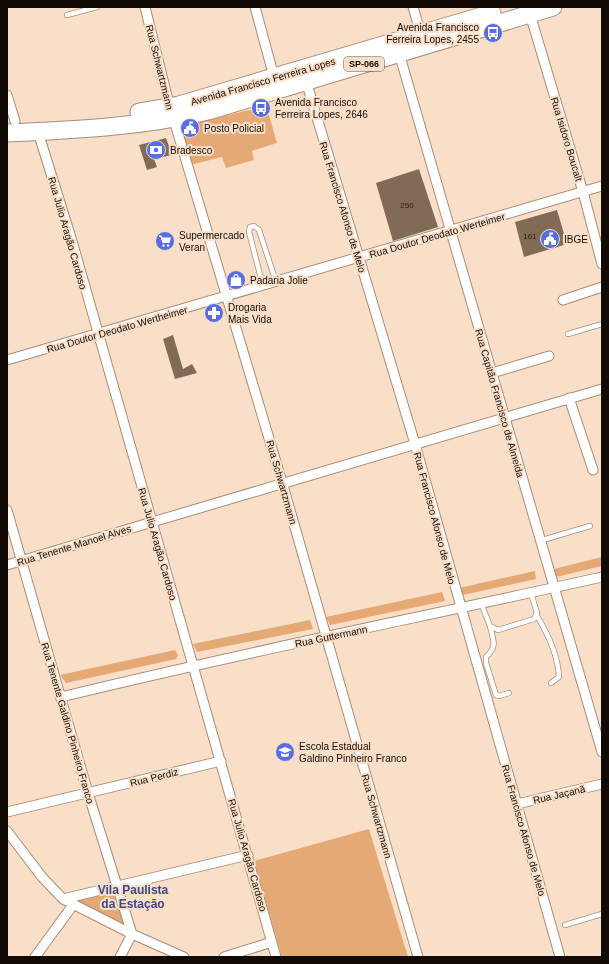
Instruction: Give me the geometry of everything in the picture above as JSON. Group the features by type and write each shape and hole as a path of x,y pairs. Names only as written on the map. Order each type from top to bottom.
{"highway":[{"name":"Avenida Francisco Ferreira Lopes","path":"172,114 274,78 512,7"},
{"name":"Avenida Francisco Ferreira Lopes","path":"19,126 120,114 172,114 208,111 553,7"}],"street":[{"name":"Rua Schwartzmann","path":"145,7 172,114 282,482 418,957"},
{"path":"255,7 274,78"},
{"path":"413,7 421,34"},
{"name":"Rua Isidoro Boucalt","path":"530,14 583,192 602,264"},
{"name":"Rua Capitão Francisco de Almeida","path":"399,54 539,540 602,752"},
{"name":"Rua Francisco Afonso de Melo","path":"306,81 415,444 560,957"},
{"name":"Rua Julio Aragão Cardoso","path":"7,95 19,126 72,241 97,334 221,761 276,957"},
{"name":"Rua Doutor Deodato Werteimer","path":"227,297 602,186"},
{"path":"563,300 602,287"},
{"name":"Rua Doutor Deodato Wertheimer","path":"7,360 227,297"},
{"path":"492,373 549,356"},
{"name":"Rua Tenente Manoel Alves","path":"7,565 282,482 602,389"},
{"path":"569,398 592,470"},
{"name":"Rua Tenente Galdino Pinheiro Franco","path":"7,510 88,794 132,934"},
{"name":"Rua Guttermann","path":"61,697 193,665 326,638 460,607 602,577"},
{"name":"Rua Perdiz","path":"7,812 88,794 221,761"},
{"name":"Rua Jaçanã","path":"517,804 602,784"},
{"path":"7,831 42,877 63,899 132,934 184,957"},
{"path":"63,899 248,855"},
{"path":"35,957 73,905"},
{"path":"120,957 132,934"},
{"path":"224,957 272,942"}],"lane":[{"path":"67,15 97,7"},
{"path":"263,286 249,232 250,227 254,226 260,230 276,282"},
{"path":"568,334 602,324"},
{"path":"539,540 590,526"},
{"path":"531,592 537,616 549,636 558,669 559,677 551,683"},
{"path":"482,603 495,646 486,657 486,663 496,695 499,696 509,693"},
{"path":"490,626 498,630 534,619 537,616"},
{"path":"565,925 602,914"}],"shaded area":[{"path":"249,110 269,115 277,143 252,151 254,160 226,168 222,157 190,165 177,127 215,114 228,115"},
{"path":"602,557 602,566 556,577 554,569"},
{"path":"535,571 536,579 463,595 459,588"},
{"path":"442,592 445,601 330,625 326,617"},
{"path":"310,620 313,629 197,652 193,644"},
{"path":"175,650 178,655 176,659 66,683 60,675"},
{"path":"369,829 408,957 282,957 254,861"},
{"path":"115,891 125,926 72,902"}],"building":[{"name":"Bradesco","path":"166,138 172,155 154,159 157,167 147,170 139,145"},
{"path":"419,169 438,227 393,241 376,183"},
{"path":"557,210 567,244 524,257 515,222"},
{"path":"173,335 183,369 192,364 197,373 175,379 163,339"}],"place":[{"name":"Avenida Francisco Ferreira Lopes, 2455","path":"493,33"},
{"name":"Avenida Francisco Ferreira Lopes, 2646","path":"261,108"},
{"name":"Posto Policial","path":"190,128"},
{"name":"Bradesco","path":"156,150"},
{"name":"IBGE","path":"550,239"},
{"name":"Supermercado Veran","path":"165,241"},
{"name":"Padaria Jolie","path":"236,280"},
{"name":"Drogaria Mais Vida","path":"214,313"},
{"name":"Escola Estadual Galdino Pinheiro Franco","path":"285,752"}],"district":[{"name":"Vila Paulista da Estação","path":"133,897"}]}
